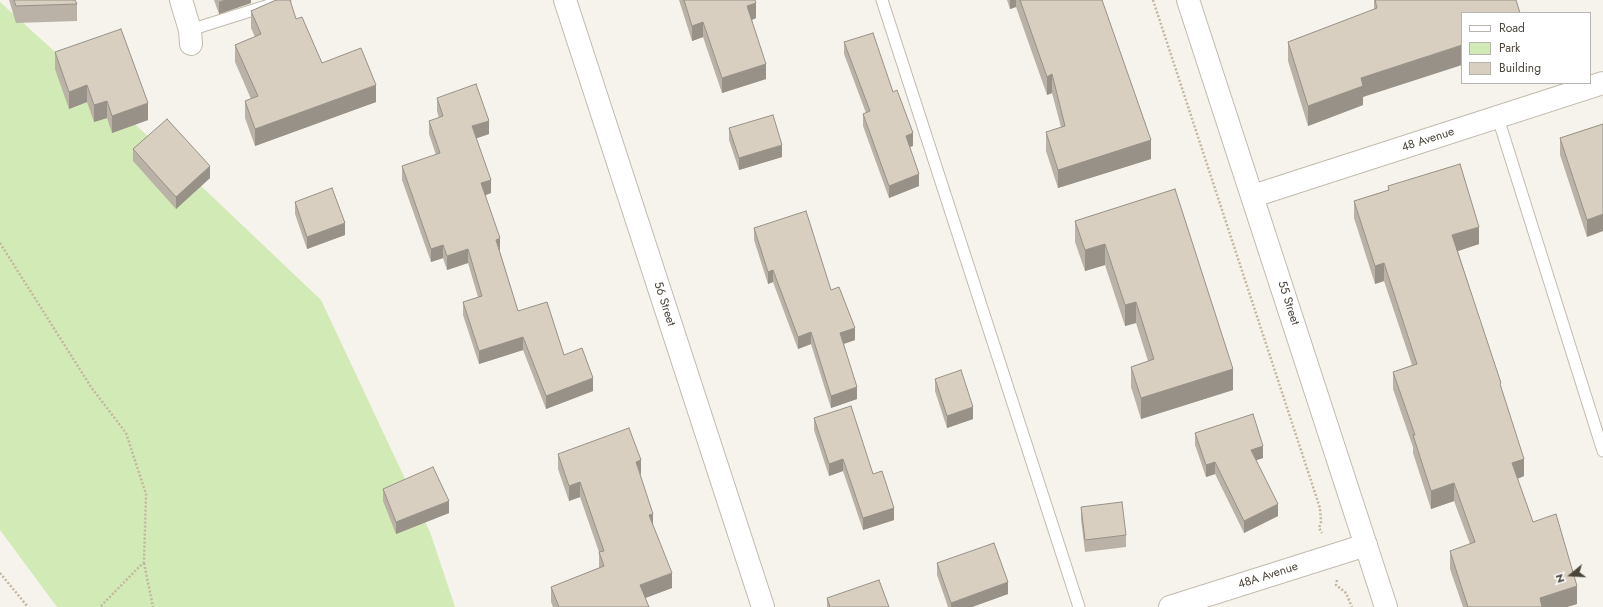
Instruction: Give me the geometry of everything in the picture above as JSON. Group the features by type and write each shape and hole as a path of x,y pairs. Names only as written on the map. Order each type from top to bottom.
{"street":[{"path":"180,0 191,37"},
{"name":"56 Street","path":"565,0 763,607"},
{"name":"55 Street","path":"1188,0 1386,607"},
{"name":"48 Avenue","path":"1253,196 1603,83"},
{"name":"48A Avenue","path":"1170,607 1366,545"}],"lane":[{"path":"191,37 285,0"},
{"path":"882,0 1079,607"},
{"path":"1498,118 1603,451"}],"path":[{"path":"1153,0 1320,508 1321,522 1319,528 1321,530"},
{"path":"0,243 91,387 126,433 146,494 144,562 153,607"},
{"path":"100,607 144,562"},
{"path":"0,573 28,607"},
{"path":"1338,582 1336,585 1346,593 1352,607"}],"green space":[{"path":"0,2 160,147 321,300 430,532 455,607 57,607 0,530"}],"building":[{"path":"14,0 75,0 77,4 16,6"},
{"path":"276,0 290,0 296,19 302,17 322,63 361,48 376,85 255,129 245,101 258,96 235,45 261,34 251,11"},
{"path":"684,0 755,0 756,3 747,6 766,64 722,78 703,22 692,26"},
{"path":"1020,0 1102,0 1151,140 1058,170 1046,132 1065,126 1052,74 1047,77"},
{"path":"1375,0 1516,0 1520,12 1461,12 1461,45 1361,78 1363,86 1308,106 1288,42 1377,8"},
{"path":"121,29 148,103 112,116 107,101 94,105 87,85 69,92 55,52"},
{"path":"873,33 893,92 897,90 913,133 906,136 919,174 889,186 863,114 870,111 844,42"},
{"path":"476,84 489,121 472,126 491,180 481,183 500,238 496,240 518,311 547,302 564,355 582,348 593,378 546,396 523,337 479,351 463,302 482,296 468,249 447,256 443,245 431,249 402,166 440,153 429,121 443,116 437,98"},
{"path":"773,115 782,145 739,158 729,128"},
{"path":"167,119 210,166 176,197 133,149"},
{"path":"1603,124 1603,214 1587,220 1560,138"},
{"path":"1460,164 1479,227 1452,235 1501,383 1500,384 1524,459 1512,463 1533,522 1556,514 1577,586 1540,598 1542,607 1468,607 1450,551 1475,542 1454,483 1431,491 1413,435 1415,435 1393,372 1417,364 1384,263 1375,266 1354,201 1389,190 1388,186"},
{"path":"332,188 345,223 307,237 295,202"},
{"path":"1175,189 1233,369 1141,398 1131,367 1154,359 1136,302 1125,305 1105,244 1085,250 1075,221"},
{"path":"806,211 831,290 839,287 855,328 840,333 857,387 831,396 811,332 798,337 773,270 768,272 754,228"},
{"path":"961,370 973,407 947,416 935,379"},
{"path":"851,406 873,474 882,471 894,508 863,518 843,459 829,464 814,418"},
{"path":"1253,414 1263,446 1251,450 1278,504 1244,521 1215,462 1206,465 1195,433"},
{"path":"629,428 641,460 636,462 653,514 649,515 672,573 640,585 649,607 559,607 551,587 604,566 599,552 604,551 580,482 569,486 558,454"},
{"path":"433,467 449,501 396,522 383,489"},
{"path":"1122,502 1126,535 1085,540 1081,507"},
{"path":"994,543 1008,582 951,603 937,563"},
{"path":"879,580 889,607 830,607 827,598"}]}
